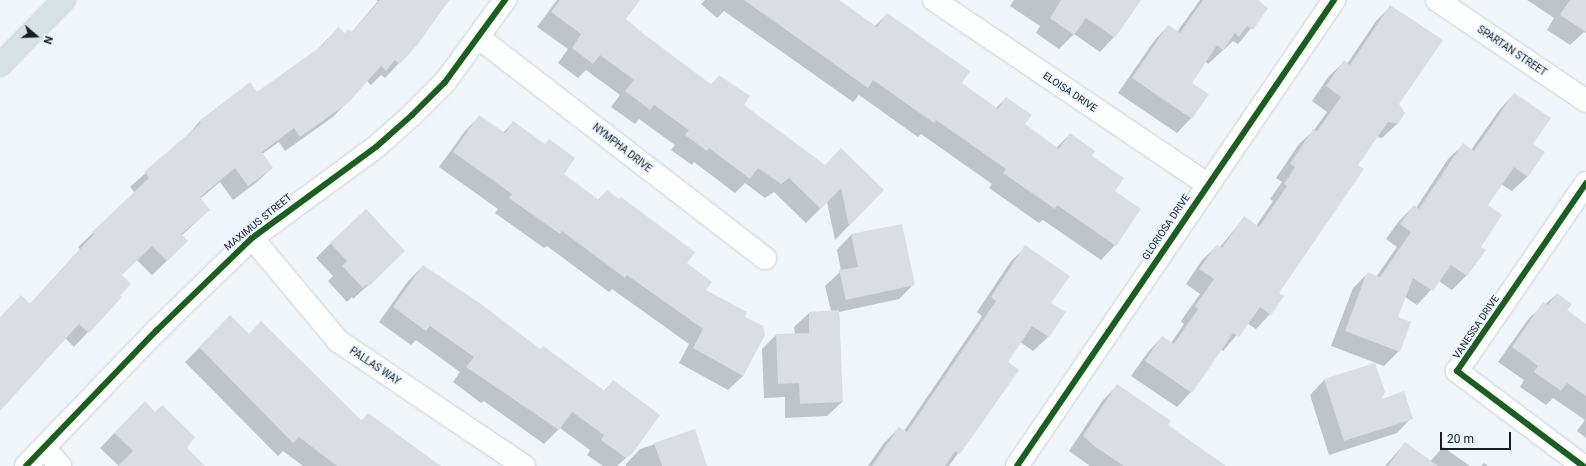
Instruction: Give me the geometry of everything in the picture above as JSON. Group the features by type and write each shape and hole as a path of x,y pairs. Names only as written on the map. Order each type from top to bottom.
{"highway":[{"path":"0,65 64,0"}],"street":[{"name":"MAXIMUS STREET","path":"26,466 162,324 252,238 376,146 412,115 445,82 479,38 505,0"},
{"name":"ELOISA DRIVE","path":"934,0 1207,184"},
{"name":"GLORIOSA DRIVE","path":"1027,462 1207,184 1334,0"},
{"name":"SPARTAN STREET","path":"1437,0 1586,101"},
{"name":"NYMPHA DRIVE","path":"479,38 765,258"},
{"name":"VANESSA DRIVE","path":"1583,466 1457,371 1586,183"},
{"name":"PALLAS WAY","path":"252,238 338,341 524,466"},
{"path":"44,448 60,466"}],"building":[{"path":"380,0 449,0 418,44 400,64 395,60 386,71 381,66 349,102 300,137 294,128 262,152 273,168 248,186 235,168 200,197 210,210 181,234 188,241 167,261 152,246 122,275 131,284 120,296 122,297 89,333 79,324 0,411 0,318 21,295 30,304 94,234 92,232 149,178 144,172 201,123 199,121 250,82 257,92 323,45 338,27 345,33 348,29 352,32"},
{"path":"560,0 640,0 626,19 645,35 712,85 719,75 750,96 744,105 825,165 841,148 884,190 849,226 841,188 821,209 789,178 781,184 758,168 750,179 709,148 707,151 685,135 689,130 654,105 650,110 625,91 634,80 600,55 593,64 572,48 581,34 551,12"},
{"path":"744,0 839,0 877,27 887,13 970,71 962,83 998,109 1006,97 1032,115 1025,124 1059,149 1070,133 1095,151 1092,156 1124,178 1115,191 1141,209 1116,246 1057,205 1055,209 1003,173 1006,169 936,120 934,123 873,80 868,88"},
{"path":"1061,0 1141,0 1115,38 1086,18 1074,35 1050,18"},
{"path":"1203,0 1258,0 1268,8 1253,30 1247,26 1239,37 1235,33 1223,50 1217,45 1192,83 1209,94 1192,119 1132,78 1168,25 1180,33"},
{"path":"1570,0 1586,0 1586,32 1560,15"},
{"path":"1390,5 1443,40 1399,104 1405,113 1398,124 1388,122 1358,165 1364,169 1279,293 1284,296 1271,315 1260,307 1239,337 1233,333 1192,393 1145,361 1162,336 1174,344 1198,309 1195,306 1214,279 1199,269 1217,244 1222,248 1244,216 1259,227 1287,186 1284,184 1295,167 1290,164 1313,129 1317,131 1341,97 1326,86 1344,60 1350,65"},
{"path":"1514,93 1551,118 1533,144 1545,152 1528,177 1514,167 1488,205 1502,215 1481,247 1486,250 1467,276 1451,265 1433,291 1413,278 1398,317 1411,322 1400,352 1345,331 1367,272 1380,277 1411,232 1400,224 1414,205 1419,209 1463,143 1474,151"},
{"path":"479,115 505,133 513,121 545,144 549,139 575,158 564,174 599,200 607,190 619,199 621,197 695,252 687,263 712,282 706,290 747,312 745,317 763,326 765,335 743,376 693,348 703,329 627,275 625,278 562,231 560,234 509,198 512,194 453,152"},
{"path":"366,209 405,251 369,286 367,284 363,288 342,266 347,261 330,243"},
{"path":"902,224 915,285 846,300 839,270 858,267 851,234"},
{"path":"1025,245 1070,276 1051,303 1066,312 1049,337 1032,326 1008,362 1019,370 960,454 955,451 945,466 872,466 899,427 907,432 996,301 991,297"},
{"path":"423,265 481,304 540,349 543,346 605,391 613,380 660,415 632,454 626,458 601,440 604,435 572,412 559,430 466,367 474,357 430,326 426,331 393,307"},
{"path":"1557,293 1572,304 1567,310 1586,324 1586,396 1567,383 1561,391 1534,372 1538,366 1512,347 1543,302 1548,305"},
{"path":"839,310 843,402 800,404 799,383 778,384 776,334 809,333 809,312"},
{"path":"230,315 249,334 261,321 362,421 368,413 441,466 337,466 299,437 293,443 199,347"},
{"path":"1375,363 1385,392 1382,399 1404,391 1413,419 1344,441 1324,379"},
{"path":"1117,384 1171,421 1168,425 1226,466 1124,466 1094,446 1083,436"},
{"path":"145,401 155,412 162,405 195,437 187,448 205,466 118,466 133,451 114,433"},
{"path":"695,429 707,466 662,466 654,443"},
{"path":"1405,442 1438,466 1388,466"}],"cycle path":[{"path":"26,466 157,330 252,238 376,147 412,115 445,82 505,0"},
{"path":"1017,466 1334,0"},
{"path":"1583,466 1457,371 1586,183"}]}
